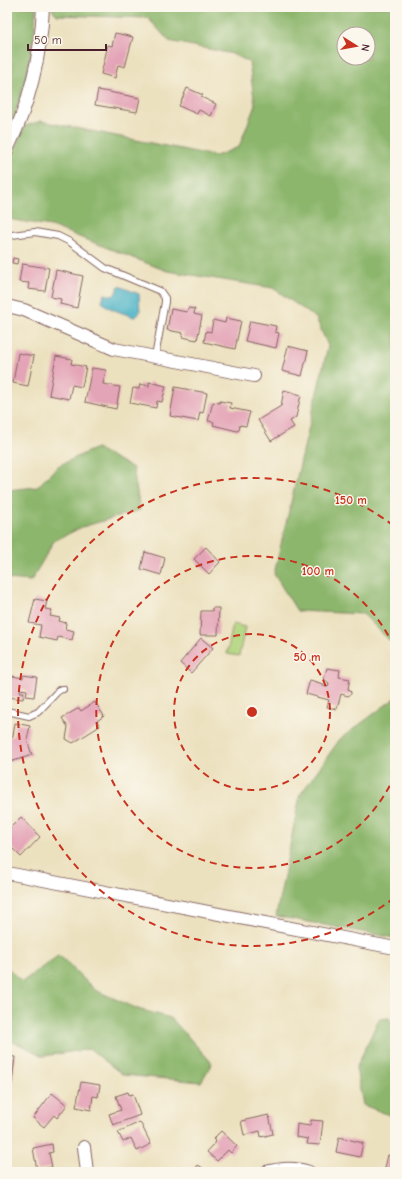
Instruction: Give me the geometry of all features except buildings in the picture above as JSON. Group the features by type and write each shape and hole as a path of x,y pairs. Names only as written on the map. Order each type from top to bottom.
{"street":[{"path":"7,150 16,133 28,101 35,69 43,7"},
{"path":"7,306 24,310 109,347 254,376"},
{"path":"7,873 237,919 395,948"},
{"path":"84,1148 87,1172"},
{"path":"266,1172 286,1168 309,1172"}],"lane":[{"path":"7,237 34,232 58,236 75,245 105,268 160,291 165,298 165,302 155,357"},
{"path":"7,711 29,716 38,712 59,690 63,689"}],"green space":[{"path":"7,7 36,7 31,55 23,88 7,134"},
{"path":"50,7 395,7 395,646 363,614 297,611 274,574 328,346 316,318 273,288 167,271 51,226 7,219 7,166 25,126 41,121 216,156 239,147 255,105 249,62 233,54 169,41 148,18 57,15"},
{"path":"96,448 133,468 140,510 82,527 54,541 31,581 7,579 7,490 37,487 58,466"},
{"path":"233,624 245,627 239,656 227,654"},
{"path":"395,698 395,938 276,916 300,795 340,739"},
{"path":"59,955 95,990 138,1009 171,1018 212,1063 201,1082 123,1075 90,1049 43,1056 17,1043 7,1041 7,967 22,982"},
{"path":"389,1018 395,1027 395,1117 363,1105 356,1068 379,1019"}],"water":[{"path":"119,286 139,294 140,312 136,317 113,309 102,302 104,294 113,296"}]}
